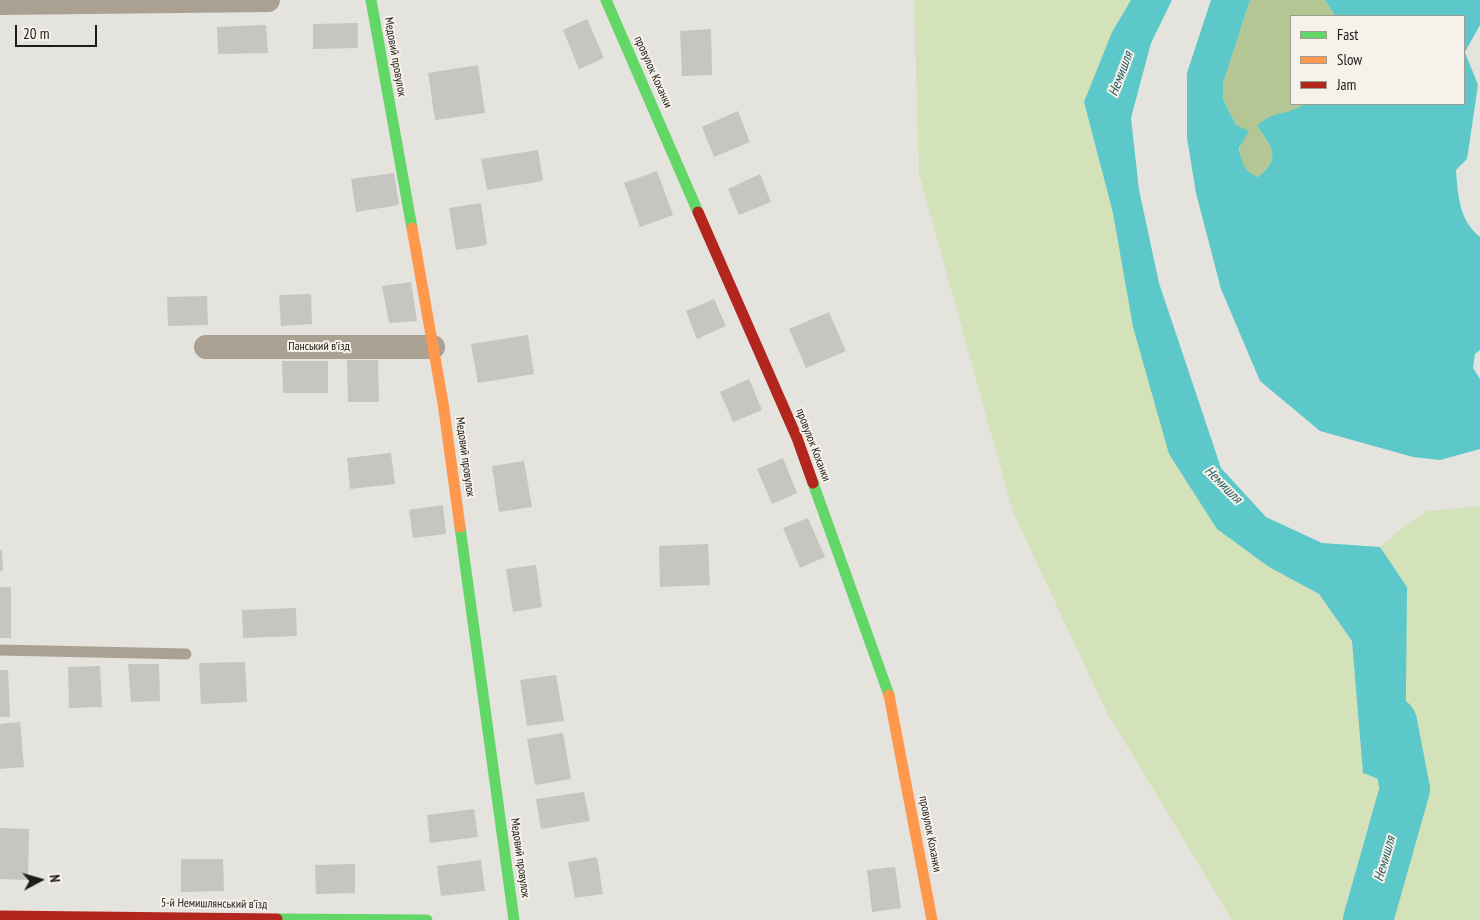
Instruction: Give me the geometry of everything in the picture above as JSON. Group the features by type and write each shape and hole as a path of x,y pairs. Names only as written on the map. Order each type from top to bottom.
{"street":[{"path":"0,3 268,0"},
{"name":"Медовий провулок","path":"371,0 444,412 514,920"},
{"name":"провулок Коханки","path":"606,0 797,438 884,678 932,920"},
{"name":"Панський в’їзд","path":"206,347 433,347"},
{"name":"5-й Немишлянський в’їзд","path":"0,916 428,920"}],"lane":[{"path":"0,650 186,654"}],"green space":[{"path":"914,0 1131,0 1112,32 1084,102 1113,213 1217,529 1269,567 1319,594 1352,641 1363,773 1405,789 1406,587 1380,547 1402,528 1427,511 1480,506 1480,920 1232,920 1106,711 1013,512 919,174"},
{"path":"1250,0 1325,0 1334,15 1290,15 1290,105 1303,105 1257,126 1267,140 1272,152 1270,164 1258,177 1249,174 1242,165 1236,125 1223,99 1223,82"}],"water":[{"path":"1131,0 1172,0 1151,43 1131,118 1139,190 1159,283 1221,468 1266,517 1322,543 1380,547 1407,587 1405,789 1363,773 1352,641 1319,594 1269,567 1217,529 1169,454 1133,327 1113,213 1084,102 1112,32"},
{"path":"1211,0 1250,0 1223,83 1223,99 1236,125 1249,131 1239,148 1242,162 1246,169 1258,177 1270,164 1272,158 1270,146 1257,126 1269,117 1293,110 1302,105 1465,105 1465,52 1478,85 1467,159 1456,170 1461,207 1468,223 1480,237 1480,350 1475,354 1473,368 1480,379 1480,449 1440,460 1413,457 1320,431 1260,381 1221,289 1196,193 1187,138 1187,73"},
{"path":"1325,0 1480,0 1480,25 1465,52 1465,15 1334,15"}],"building":[{"path":"587,19 604,58 579,69 563,30"},
{"path":"358,23 358,48 313,49 313,24"},
{"path":"266,25 268,53 218,54 217,27"},
{"path":"711,29 712,75 682,76 680,31"},
{"path":"478,65 485,113 435,120 428,73"},
{"path":"738,111 750,142 714,157 702,127"},
{"path":"538,150 543,181 487,190 481,159"},
{"path":"657,171 673,215 640,227 624,183"},
{"path":"394,173 399,205 356,212 351,179"},
{"path":"760,174 771,202 739,215 728,189"},
{"path":"481,203 487,245 456,250 449,208"},
{"path":"411,282 417,321 389,323 382,286"},
{"path":"311,294 312,324 281,326 279,295"},
{"path":"207,296 208,325 168,326 167,297"},
{"path":"714,299 726,326 697,339 686,311"},
{"path":"829,312 846,351 806,368 789,329"},
{"path":"528,335 534,374 478,383 471,344"},
{"path":"347,360 378,360 379,402 348,402"},
{"path":"282,361 328,361 328,393 283,393"},
{"path":"749,379 762,410 733,422 720,392"},
{"path":"391,453 395,484 350,489 347,458"},
{"path":"783,458 797,493 772,504 757,469"},
{"path":"524,461 532,507 499,512 492,466"},
{"path":"443,505 446,534 413,538 409,510"},
{"path":"808,518 825,557 800,568 783,528"},
{"path":"708,544 710,585 660,587 659,546"},
{"path":"0,550 2,550 3,571 0,571"},
{"path":"536,565 542,607 513,612 506,569"},
{"path":"0,587 11,587 11,638 0,638"},
{"path":"296,608 297,636 243,638 242,610"},
{"path":"245,662 247,702 201,704 199,663"},
{"path":"128,664 159,664 160,701 131,702"},
{"path":"100,666 102,707 69,708 68,667"},
{"path":"0,670 8,670 10,717 0,717"},
{"path":"556,675 564,721 527,726 520,680"},
{"path":"20,722 24,767 0,769 0,724"},
{"path":"563,733 571,779 535,785 527,739"},
{"path":"584,792 590,821 541,829 536,799"},
{"path":"474,809 478,837 430,843 427,815"},
{"path":"0,828 29,829 28,880 0,879"},
{"path":"597,857 603,894 575,898 568,862"},
{"path":"181,859 223,859 224,891 181,892"},
{"path":"481,860 485,891 441,896 437,866"},
{"path":"355,864 355,893 316,894 315,865"},
{"path":"895,867 901,908 872,912 867,870"}],"waterway":[{"name":"Немишля","path":"1368,920 1405,789 1392,722"}],"traffic: fast":[{"path":"371,0 412,228"},
{"path":"606,0 698,212"},
{"path":"813,483 889,695"},
{"path":"460,527 514,920"},
{"path":"277,919 427,920"}],"traffic: slow":[{"path":"412,228 443,403 460,527"},
{"path":"889,695 932,920"}],"traffic: jam":[{"path":"698,212 797,438 813,483"},
{"path":"0,916 277,919"}]}
